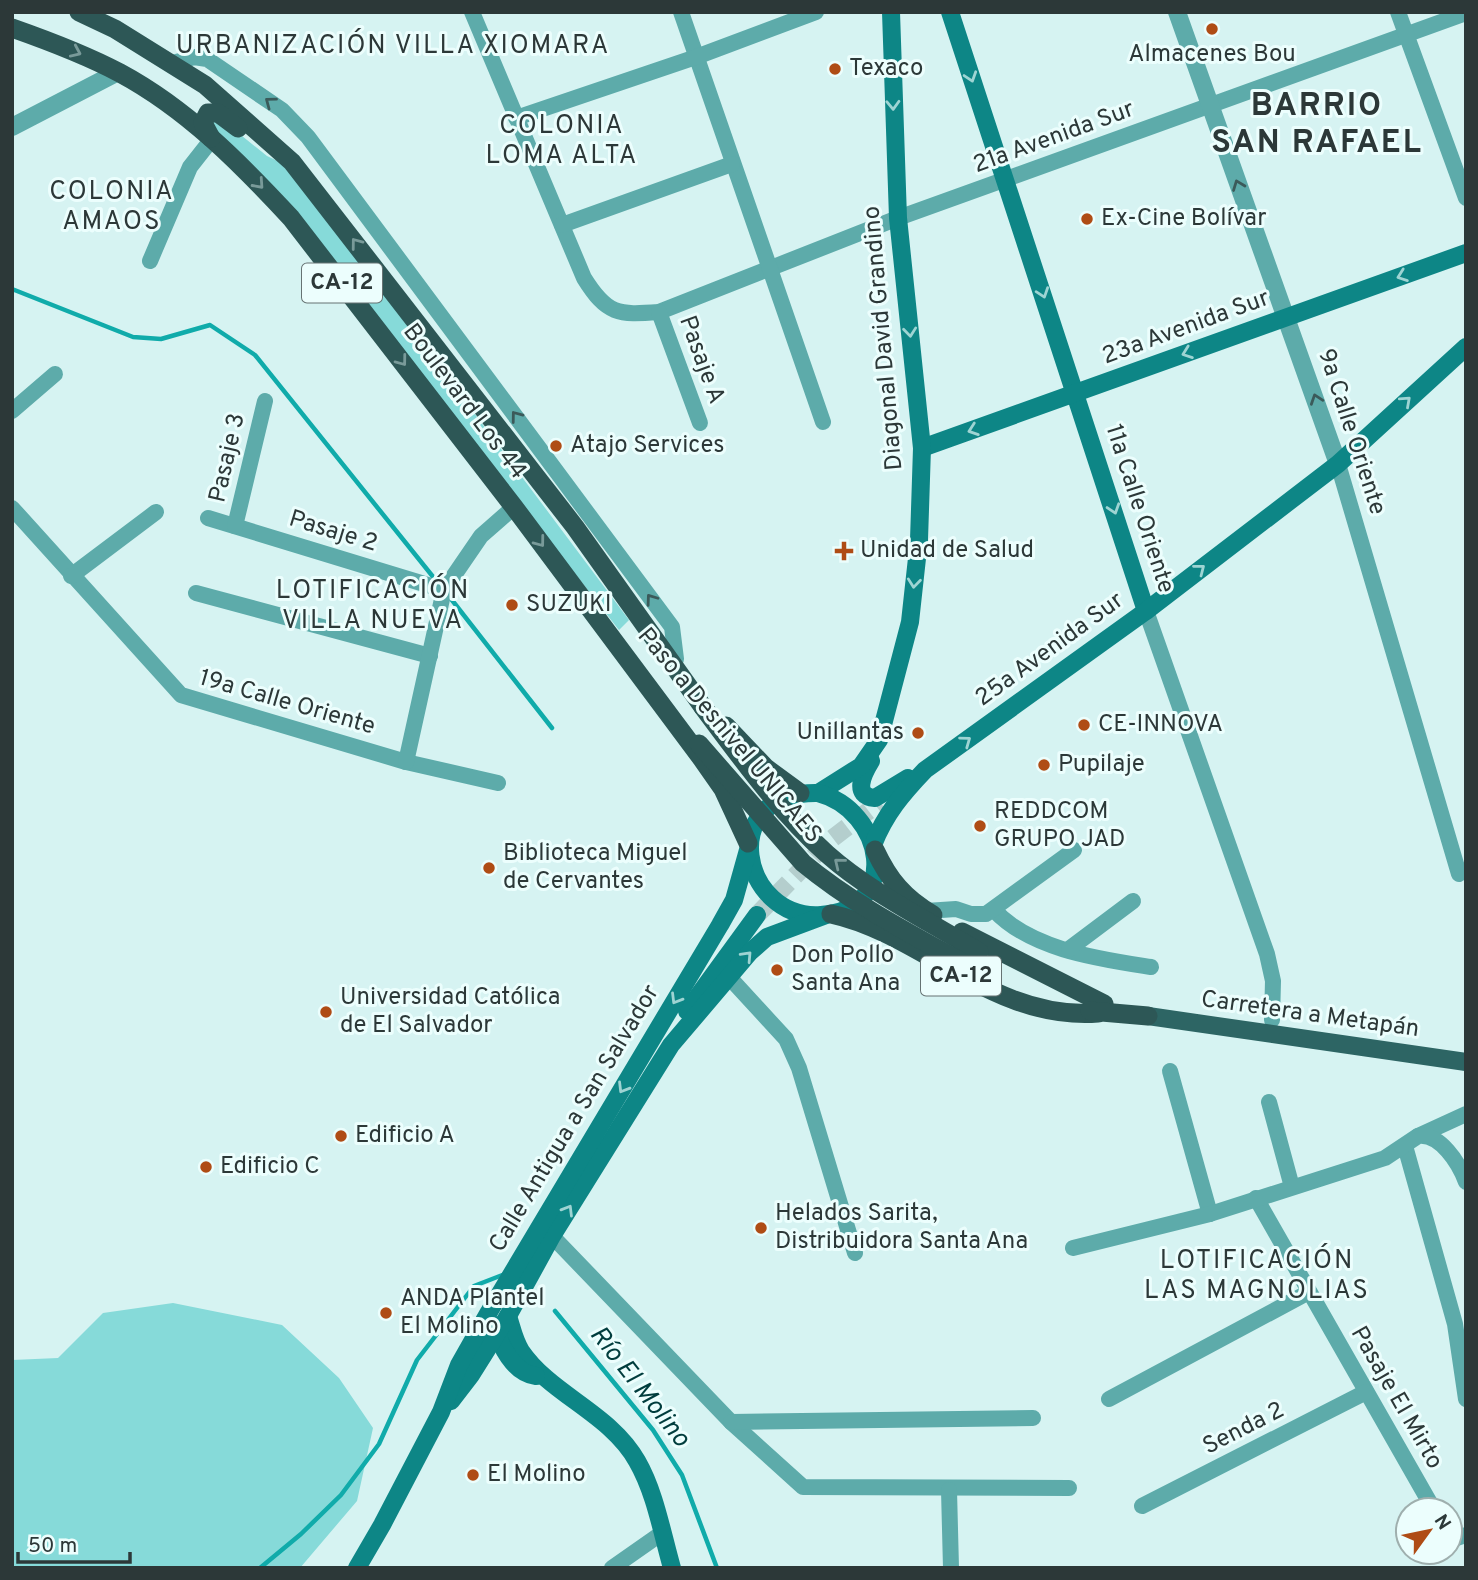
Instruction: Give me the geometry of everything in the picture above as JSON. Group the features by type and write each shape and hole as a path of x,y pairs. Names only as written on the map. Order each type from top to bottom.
{"highway":[{"name":"Boulevard Los 44","path":"79,12 173,63 205,85 292,162 575,527 649,629"},
{"name":"Boulevard Los 44","path":"12,28 71,50 122,74 193,122 251,175 291,218 600,621"},
{"path":"122,74 148,79 192,107 206,100 205,85"},
{"path":"212,139 203,121 208,113 215,112 271,154 292,162"},
{"name":"CA-12","path":"600,621 723,789 748,847"},
{"name":"Paso a Desnivel UNICAES","path":"600,621 699,744 803,863 847,898 977,960 1101,1008 1148,1016"},
{"name":"CA-12","path":"649,629 676,659 738,740 776,777 809,793"},
{"name":"Paso a Desnivel UNICAES","path":"649,629 755,777 828,855 977,960"},
{"name":"CA-12","path":"874,847 895,887 926,911 1101,1008"},
{"name":"CA-12","path":"828,915 869,927 975,985 1021,1002 1055,1010 1101,1008"},
{"path":"948,970 966,934"}],"main road":[{"name":"Diagonal David Grandino","path":"809,793 867,761 884,729 910,622 919,540 922,447 898,218 891,12"},
{"name":"11a Calle Oriente","path":"950,12 1004,181 1077,393 1146,611"},
{"name":"23a Avenida Sur","path":"922,447 1466,253"},
{"name":"25a Avenida Sur","path":"874,847 891,807 932,765 1146,611 1338,464 1466,347"},
{"path":"884,729 875,755 861,779 863,793 869,798 875,799 932,765"},
{"path":"880,802 932,765"},
{"path":"809,793 831,796 849,810 865,827 874,847 876,869 869,889 850,906 828,915 800,914 777,902 758,880 748,847 755,824 766,809 809,793"},
{"name":"Calle Antigua a San Salvador","path":"357,1568 441,1412 460,1365 489,1312 734,900 748,847"},
{"path":"671,1045 678,1025 757,915"},
{"name":"Calle Antigua a San Salvador","path":"441,1412 458,1393 497,1334 552,1236 671,1045 729,976 767,937 828,915"},
{"name":"Carretera a Metapán","path":"1148,1016 1230,1029 1274,1028 1466,1062"},
{"path":"489,1312 506,1354 516,1365 530,1376 553,1382"},
{"path":"508,1316 521,1350 553,1382 596,1415 637,1460 671,1568"}],"street":[{"name":"21a Avenida Sur","path":"472,12 584,278 606,307 627,314 659,312 898,218 1466,13"},
{"path":"681,12 823,422"},
{"path":"516,118 696,57 816,12"},
{"name":"9a Calle Oriente","path":"1177,12 1209,107 1288,317 1338,464 1459,874"},
{"path":"1398,12 1466,198"},
{"path":"173,63 194,57 207,60 282,110 309,137 672,627 676,659"},
{"path":"12,127 122,74"},
{"path":"150,261 190,167 212,139"},
{"path":"562,225 732,164"},
{"name":"Pasaje A","path":"659,312 700,424"},
{"path":"12,411 55,374"},
{"name":"Pasaje 3","path":"235,526 265,401"},
{"path":"406,762 444,590 481,536 514,507"},
{"name":"19a Calle Oriente","path":"12,508 181,695 406,762 498,783"},
{"path":"71,576 156,512"},
{"name":"Pasaje 2","path":"208,517 444,590"},
{"path":"195,593 430,656"},
{"name":"11a Calle Oriente","path":"1146,611 1267,954 1273,981 1274,1028"},
{"path":"926,911 956,909 979,915 994,910 1074,850"},
{"path":"1069,949 1133,901"},
{"path":"994,910 1013,927 1069,949 1151,967"},
{"path":"729,976 786,1039 799,1068 855,1253"},
{"path":"1170,1072 1210,1214"},
{"path":"1269,1102 1292,1187"},
{"path":"1073,1248 1210,1214 1385,1158 1416,1139 1466,1115"},
{"path":"1416,1139 1434,1139 1449,1153 1466,1182"},
{"path":"1416,1139 1455,1324 1466,1399"},
{"name":"Pasaje El Mirto","path":"1256,1198 1426,1496"},
{"path":"552,1236 731,1422 803,1487 949,1490 1069,1488"},
{"path":"1109,1399 1309,1292"},
{"name":"Senda 2","path":"1142,1506 1366,1392"},
{"path":"731,1422 1033,1418"},
{"path":"949,1490 950,1568"},
{"path":"612,1568 662,1533"}],"shaded area":[{"path":"221,119 267,156 282,163 337,230 629,620 619,630 341,274 217,133 212,122"},
{"path":"173,1303 282,1325 339,1378 373,1428 357,1501 300,1568 12,1568 12,1360 58,1358 103,1313"}],"waterway":[{"path":"12,289 133,337 161,339 210,325 255,355 438,583"},
{"path":"448,595 552,728"},
{"name":"Río El Molino","path":"260,1568 301,1534 341,1495 379,1444 417,1360 474,1286 505,1274"},
{"name":"Río El Molino","path":"555,1311 653,1430 682,1475 717,1568"}],"tunnel":[{"path":"757,915 829,841 880,802"}],"place":[{"name":"Almacenes Bou","path":"1212,29"},
{"name":"Texaco","path":"835,69"},
{"name":"Ex-Cine Bolívar","path":"1087,219"},
{"name":"Atajo Services","path":"556,446"},
{"name":"Unidad de Salud","path":"844,551"},
{"name":"SUZUKI","path":"512,605"},
{"name":"CE-INNOVA","path":"1084,725"},
{"name":"Unillantas","path":"918,733"},
{"name":"Pupilaje","path":"1044,765"},
{"name":"REDDCOM GRUPO JAD","path":"980,826"},
{"name":"Biblioteca Miguel de Cervantes","path":"489,868"},
{"name":"Don Pollo Santa Ana","path":"777,970"},
{"name":"Universidad Católica de El Salvador","path":"326,1012"},
{"name":"Edificio A","path":"341,1136"},
{"name":"Edificio C","path":"206,1167"},
{"name":"Helados Sarita, Distribuidora Santa Ana","path":"761,1228"},
{"name":"ANDA Plantel El Molino","path":"386,1313"},
{"name":"El Molino","path":"473,1475"}],"district":[{"name":"URBANIZACIÓN VILLA XIOMARA","path":"393,46"},
{"name":"BARRIO SAN RAFAEL","path":"1317,126"},
{"name":"COLONIA LOMA ALTA","path":"562,141"},
{"name":"COLONIA AMAOS","path":"112,207"},
{"name":"LOTIFICACIÓN VILLA NUEVA","path":"373,606"},
{"name":"LOTIFICACIÓN LAS MAGNOLIAS","path":"1257,1276"}]}
